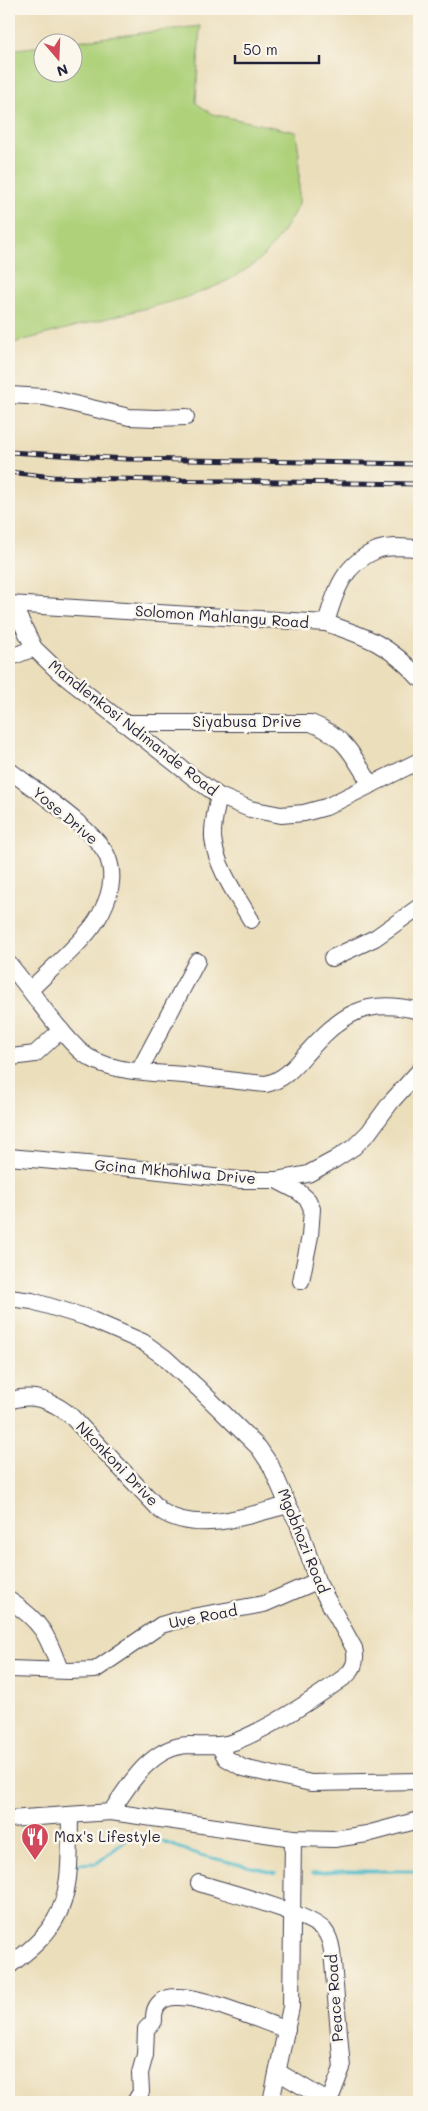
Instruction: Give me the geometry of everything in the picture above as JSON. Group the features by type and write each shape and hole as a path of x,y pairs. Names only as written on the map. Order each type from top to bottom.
{"street":[{"path":"9,395 46,397 129,417 186,417"},
{"path":"326,623 335,591 347,572 362,559 378,549 397,547 419,548"},
{"name":"Solomon Mahlangu Road","path":"11,604 326,623 369,637 394,653 419,678"},
{"name":"Mandlenkosi Ndimande Road","path":"11,604 34,648 60,672 122,723 219,796 250,810 281,815 304,813 326,807 419,761"},
{"path":"9,658 34,648"},
{"name":"Siyabusa Drive","path":"122,723 311,723 329,730 342,740 372,785"},
{"name":"Yose Drive","path":"9,770 84,828 102,847 108,857 111,868 112,883 106,903 96,921 30,989"},
{"path":"219,796 213,820 214,840 220,864 251,920"},
{"path":"332,958 375,938 419,907"},
{"path":"139,1071 197,961"},
{"path":"9,964 30,989 45,1012 80,1051 93,1059 121,1069 246,1083 271,1082 283,1078 333,1026 346,1016 364,1009 377,1007 407,1008 419,1011"},
{"path":"12,1057 35,1054 61,1030"},
{"name":"Gcina Mkhohlwa Drive","path":"9,1157 240,1180 276,1180 308,1174 334,1160 354,1146 419,1071"},
{"path":"276,1180 299,1192 308,1200 312,1208 310,1236 301,1281"},
{"name":"Mgobhozi Road","path":"9,1298 32,1301 93,1320 143,1342 164,1357 259,1448 271,1466 298,1523 317,1581 354,1648 356,1656 350,1672 329,1688 261,1730 240,1740 218,1746 187,1745 161,1752 125,1789 111,1812"},
{"name":"Nkonkoni Drive","path":"9,1401 37,1398 56,1404 71,1416 161,1511 176,1518 191,1522 210,1522 288,1505"},
{"name":"Uve Road","path":"9,1669 95,1670 161,1625 186,1618 264,1604 317,1581"},
{"path":"9,1600 25,1611 45,1632 60,1670"},
{"path":"218,1746 226,1758 243,1768 311,1783 419,1781"},
{"path":"9,1819 111,1812 293,1838 334,1839 367,1834 419,1820"},
{"path":"9,1966 27,1952 56,1920 64,1900 68,1874 70,1815"},
{"path":"271,2102 291,2007 293,1838"},
{"name":"Peace Road","path":"199,1883 292,1913 324,1930 331,1947 342,2068 329,2102"},
{"path":"135,2102 141,2092 140,2073 145,2055 146,2029 154,2021 155,2009 158,2004 168,1998 184,1997 199,2001 287,2030"},
{"path":"278,2072 329,2102"}],"green space":[{"path":"200,26 196,103 212,114 296,132 299,154 299,204 271,248 259,260 228,280 177,300 9,344 9,50 32,47 32,82 82,82 82,40"}],"waterway":[{"path":"75,1864 97,1863 129,1838 152,1838 200,1855 276,1873"},
{"path":"313,1873 414,1871 419,1868"}],"railway":[{"path":"9,452 127,459 419,464"},
{"path":"9,472 53,477 419,484"}],"place":[{"name":"Max's Lifestyle","path":"35,1861"}]}
